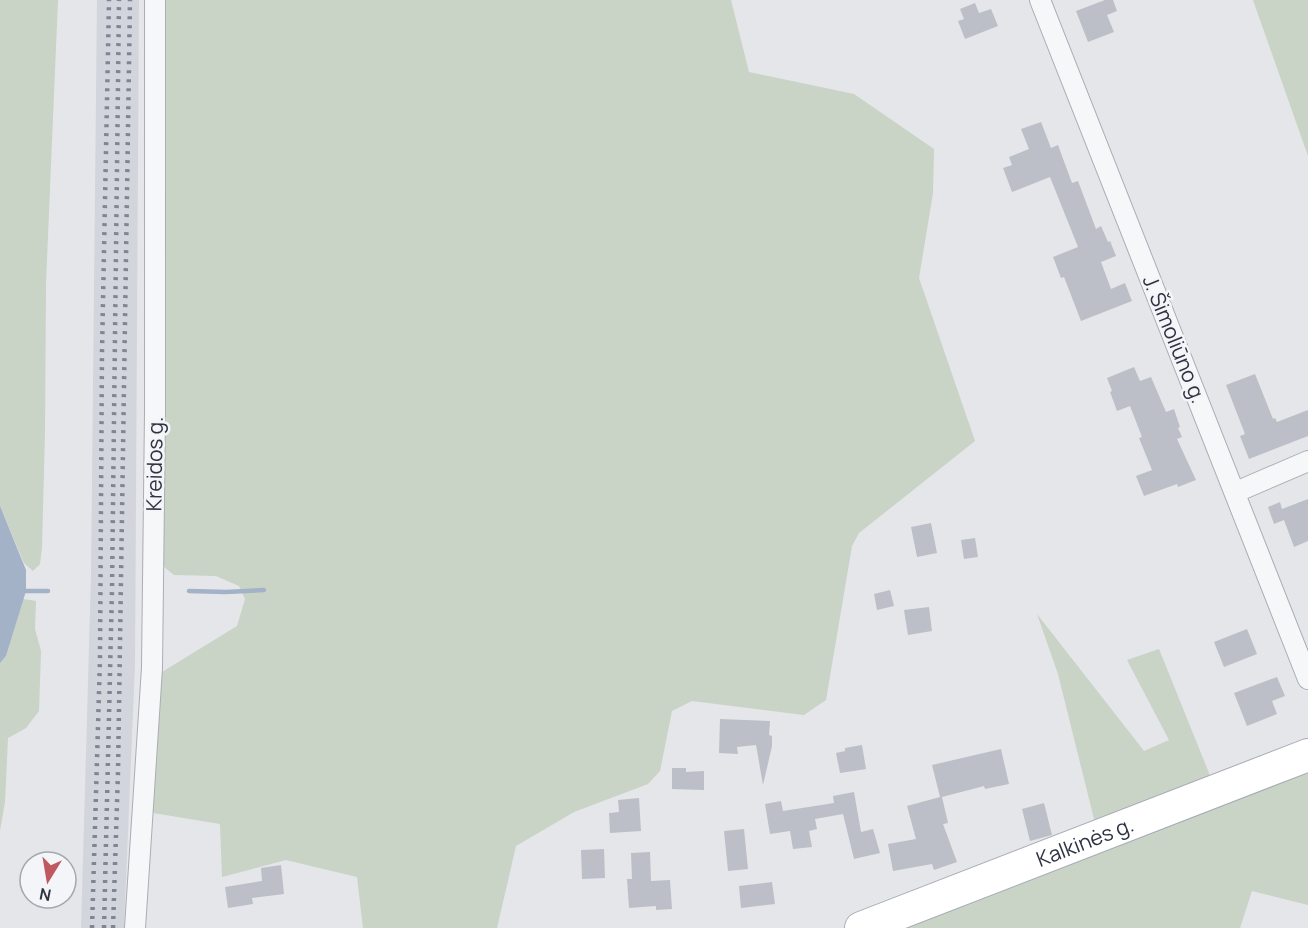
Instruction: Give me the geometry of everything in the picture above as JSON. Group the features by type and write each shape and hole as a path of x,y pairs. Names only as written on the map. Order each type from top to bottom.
{"main road":[{"name":"Kalkinės g.","path":"861,928 1308,755"}],"street":[{"name":"Kreidos g.","path":"135,928 152,668 155,413 154,0"},
{"name":"J. Šimoliūno g.","path":"1040,0 1308,679"},
{"path":"1236,492 1308,461"}],"shaded area":[{"path":"0,0 58,0 46,283 42,547 40,564 33,571 24,563 0,506"},
{"path":"97,0 139,0 135,665 124,928 81,928 91,576"},
{"path":"162,0 731,0 749,72 854,94 934,149 933,193 919,278 975,441 859,533 852,546 826,700 804,715 692,701 672,711 660,771 648,784 574,812 516,846 497,928 363,928 357,877 286,860 222,877 220,824 153,813 162,672 237,626 245,599 239,586 216,576 174,575 163,566 160,248"},
{"path":"1253,0 1308,0 1308,156"},
{"path":"23,599 36,601 35,629 41,651 39,711 26,728 8,738 5,802 0,831 0,663 6,656"},
{"path":"1037,614 1144,751 1169,740 1127,660 1159,649 1211,778 1096,827 1058,674"},
{"path":"1308,769 1308,905 1252,891 1240,928 890,928"}],"water":[{"path":"0,506 26,570 26,591 6,656 0,663"}],"building":[{"path":"1105,0 1113,0 1117,11 1107,15 1114,32 1088,42 1076,11"},
{"path":"975,3 979,13 991,9 998,26 965,39 958,21 964,19 960,9"},
{"path":"1041,122 1051,148 1058,145 1072,183 1078,181 1096,229 1101,226 1108,242 1110,241 1116,256 1101,262 1111,289 1125,283 1132,301 1081,321 1064,277 1061,278 1053,257 1078,247 1050,177 1012,192 1003,168 1012,165 1009,157 1029,149 1021,129"},
{"path":"1134,367 1140,381 1151,377 1166,412 1174,409 1182,437 1177,439 1196,480 1144,496 1136,476 1152,470 1139,438 1142,437 1130,406 1117,411 1107,378"},
{"path":"1255,374 1273,419 1275,418 1277,422 1308,410 1308,436 1249,459 1240,436 1245,434 1226,385"},
{"path":"1308,499 1308,541 1294,547 1284,520 1274,524 1268,507 1280,502 1282,509"},
{"path":"931,523 937,553 917,557 911,527"},
{"path":"975,538 978,557 964,559 961,540"},
{"path":"890,590 894,606 877,610 874,594"},
{"path":"929,607 932,631 908,635 904,610"},
{"path":"1247,629 1257,654 1224,667 1214,642"},
{"path":"1277,677 1285,696 1272,701 1277,714 1247,726 1234,693"},
{"path":"720,719 770,721 769,735 772,736 772,746 763,785 756,745 737,747 738,754 719,753"},
{"path":"862,745 866,769 840,773 836,753 845,751 845,748"},
{"path":"1001,749 1009,784 985,789 984,786 942,797 948,823 943,824 957,862 934,870 932,864 893,871 888,844 916,839 907,806 940,797 932,765"},
{"path":"672,768 686,768 686,772 704,771 704,790 672,789"},
{"path":"854,792 861,832 873,829 880,853 854,859 843,814 815,819 817,829 809,831 812,847 793,849 790,831 770,834 765,804 781,801 783,811 834,803 833,796"},
{"path":"639,798 641,831 610,833 609,813 619,812 618,800"},
{"path":"1044,803 1052,835 1030,841 1022,809"},
{"path":"744,829 748,869 728,871 724,831"},
{"path":"604,849 605,878 582,879 581,850"},
{"path":"650,852 651,881 670,880 672,909 656,910 656,906 629,908 627,879 632,879 631,853"},
{"path":"281,865 284,894 252,898 253,904 228,908 225,887 262,881 261,868"},
{"path":"772,882 775,904 741,908 739,886"}],"waterway":[{"path":"189,591 264,590"},
{"path":"21,591 48,591"}],"railway":[{"path":"92,928 100,659 102,352 109,0"},
{"path":"104,928 112,589 119,0"},
{"path":"113,928 118,772 130,0"}]}
